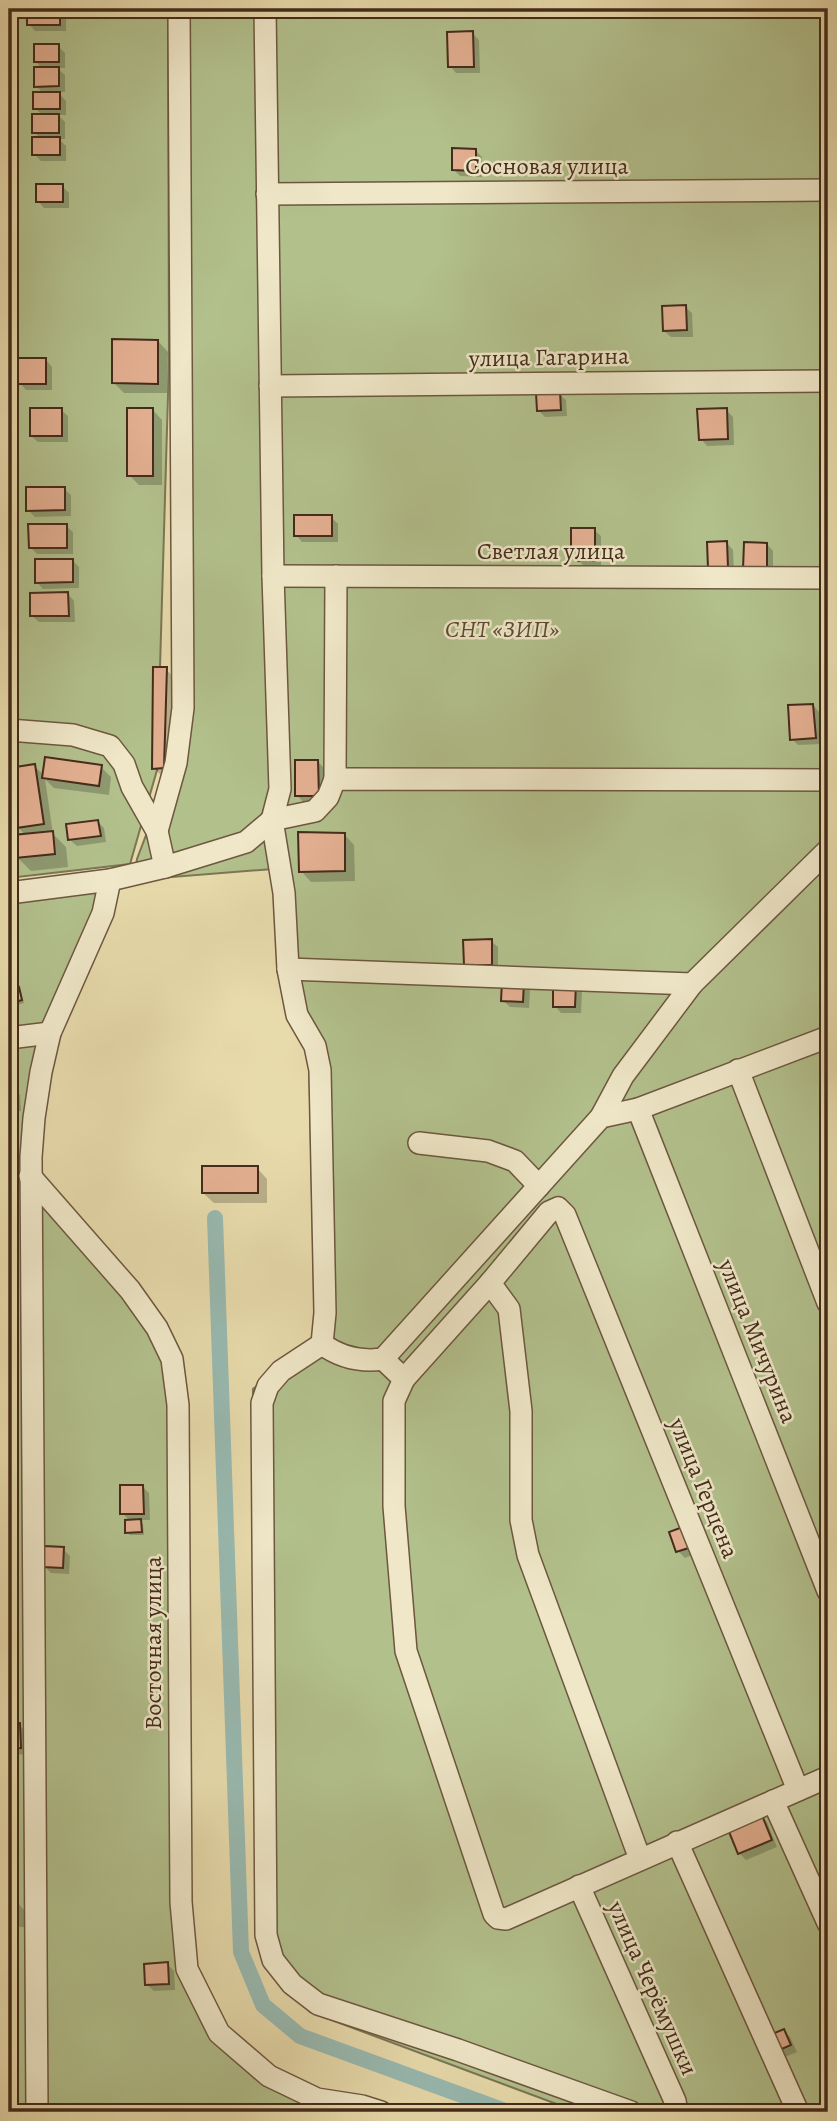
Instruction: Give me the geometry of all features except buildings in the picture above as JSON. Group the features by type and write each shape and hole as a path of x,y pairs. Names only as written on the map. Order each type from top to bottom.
{"street":[{"path":"157,831 176,763 183,708 179,9"},
{"path":"265,9 273,576 280,789 272,820 284,893 288,969 297,1016 315,1046 320,1070 326,1313 323,1344"},
{"name":"Сосновая улица","path":"267,194 828,190"},
{"name":"улица Гагарина","path":"270,386 828,381"},
{"name":"Светлая улица","path":"273,576 828,578"},
{"path":"9,893 110,880 165,867 246,842 272,820 315,811 328,797 335,779 336,576"},
{"path":"9,730 73,735 110,746 124,764 132,787 157,831 165,867"},
{"path":"335,779 828,780"},
{"path":"323,1344 335,1354 366,1362 383,1359 601,1117 623,1076 692,984 828,850"},
{"path":"37,2112 30,1176 34,1118 50,1032 103,913 110,880"},
{"path":"288,969 692,984"},
{"path":"9,1038 50,1032"},
{"path":"601,1117 638,1109 828,1039"},
{"path":"738,1070 828,1303"},
{"name":"улица Мичурина","path":"638,1109 828,1591"},
{"path":"419,1143 488,1151 515,1161 540,1186"},
{"name":"Восточная улица","path":"30,1176 130,1290 157,1328 172,1359 177,1405 181,1902 187,1969 219,2032 269,2077 317,2106 368,2110"},
{"name":"улица Герцена","path":"490,1283 549,1212 558,1208 565,1215 798,1790"},
{"path":"640,1859 528,1555 521,1520 521,1411 509,1310 490,1283 404,1378 394,1401 394,1506 406,1651 494,1914 498,1919 506,1919 828,1777"},
{"path":"323,1344 281,1371 268,1386 262,1403 264,1908 266,1934 273,1960 292,1984 318,2004 458,2050 631,2112"},
{"path":"383,1359 404,1378"},
{"path":"773,1801 828,1923"},
{"path":"677,1842 798,2112"},
{"name":"улица Черёмушки","path":"579,1886 675,2101 677,2112"}],"green space":[{"path":"9,9 168,9 169,361 157,770 130,864 9,878"},
{"name":"СНТ «ЗИП»","path":"177,9 828,9 828,2112 578,2112 310,2012 265,1963 257,1934 253,1389 315,1339 309,1053 273,869 135,880 137,859 168,777 176,689"},
{"path":"110,880 50,1033 30,1176 172,1359 187,1969 219,2033 269,2076 381,2112 9,2112 9,893"}],"waterway":[{"path":"215,1218 241,1952 263,2005 300,2036 508,2112"}]}
